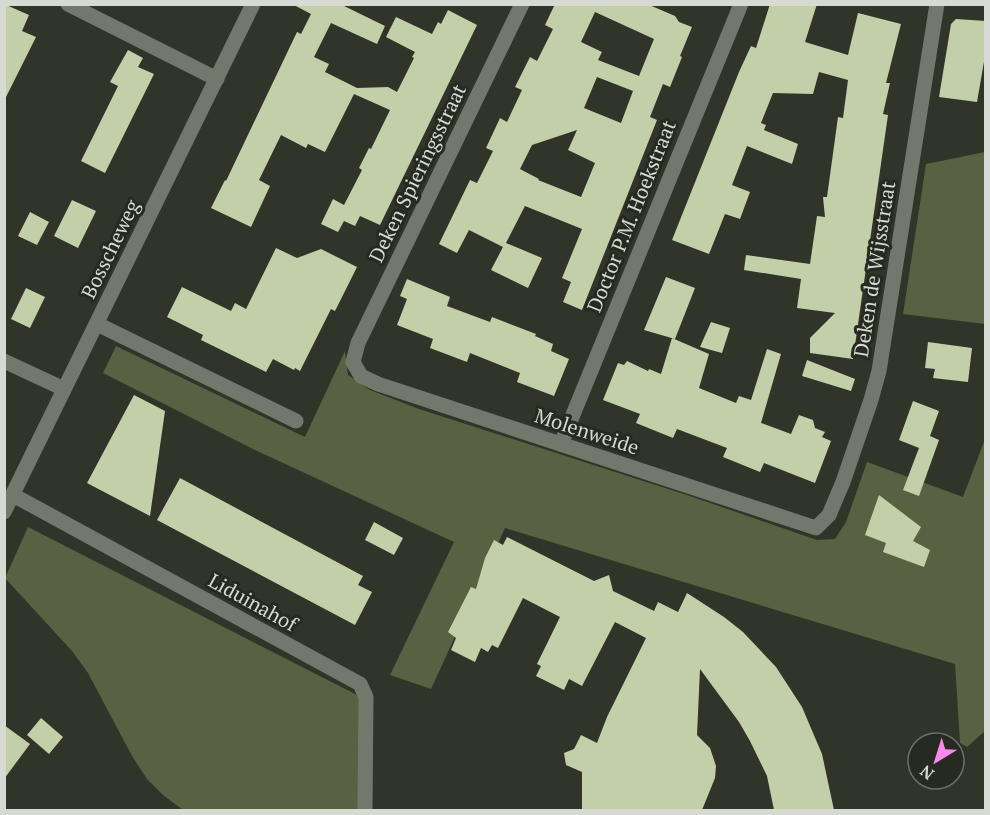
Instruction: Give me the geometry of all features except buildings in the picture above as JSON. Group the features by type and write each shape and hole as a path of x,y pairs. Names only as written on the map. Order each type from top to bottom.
{"street":[{"path":"68,4 217,79"},
{"name":"Bosscheweg","path":"4,512 253,4"},
{"name":"Deken Spieringsstraat","path":"353,362 358,343 522,4"},
{"name":"Doctor P.M. Hoekstraat","path":"561,444 741,4"},
{"name":"Deken de Wijsstraat","path":"816,528 829,515 843,482 879,371 938,4"},
{"path":"97,324 296,421"},
{"path":"4,360 64,389"},
{"name":"Molenweide","path":"353,362 361,376 378,384 816,528"},
{"name":"Liduinahof","path":"13,495 360,684 366,697 365,810"}],"green space":[{"path":"985,152 985,324 903,314 926,164"},
{"path":"116,346 305,437 345,351 348,375 370,390 419,409 690,496 817,540 835,539 846,522 867,462 963,497 985,439 985,731 966,746 966,731 959,731 955,664 505,528 431,689 390,675 454,542 255,450 103,373"},
{"path":"28,527 359,696 360,810 183,810 163,795 147,779 132,756 88,673 72,651 5,578"}]}
